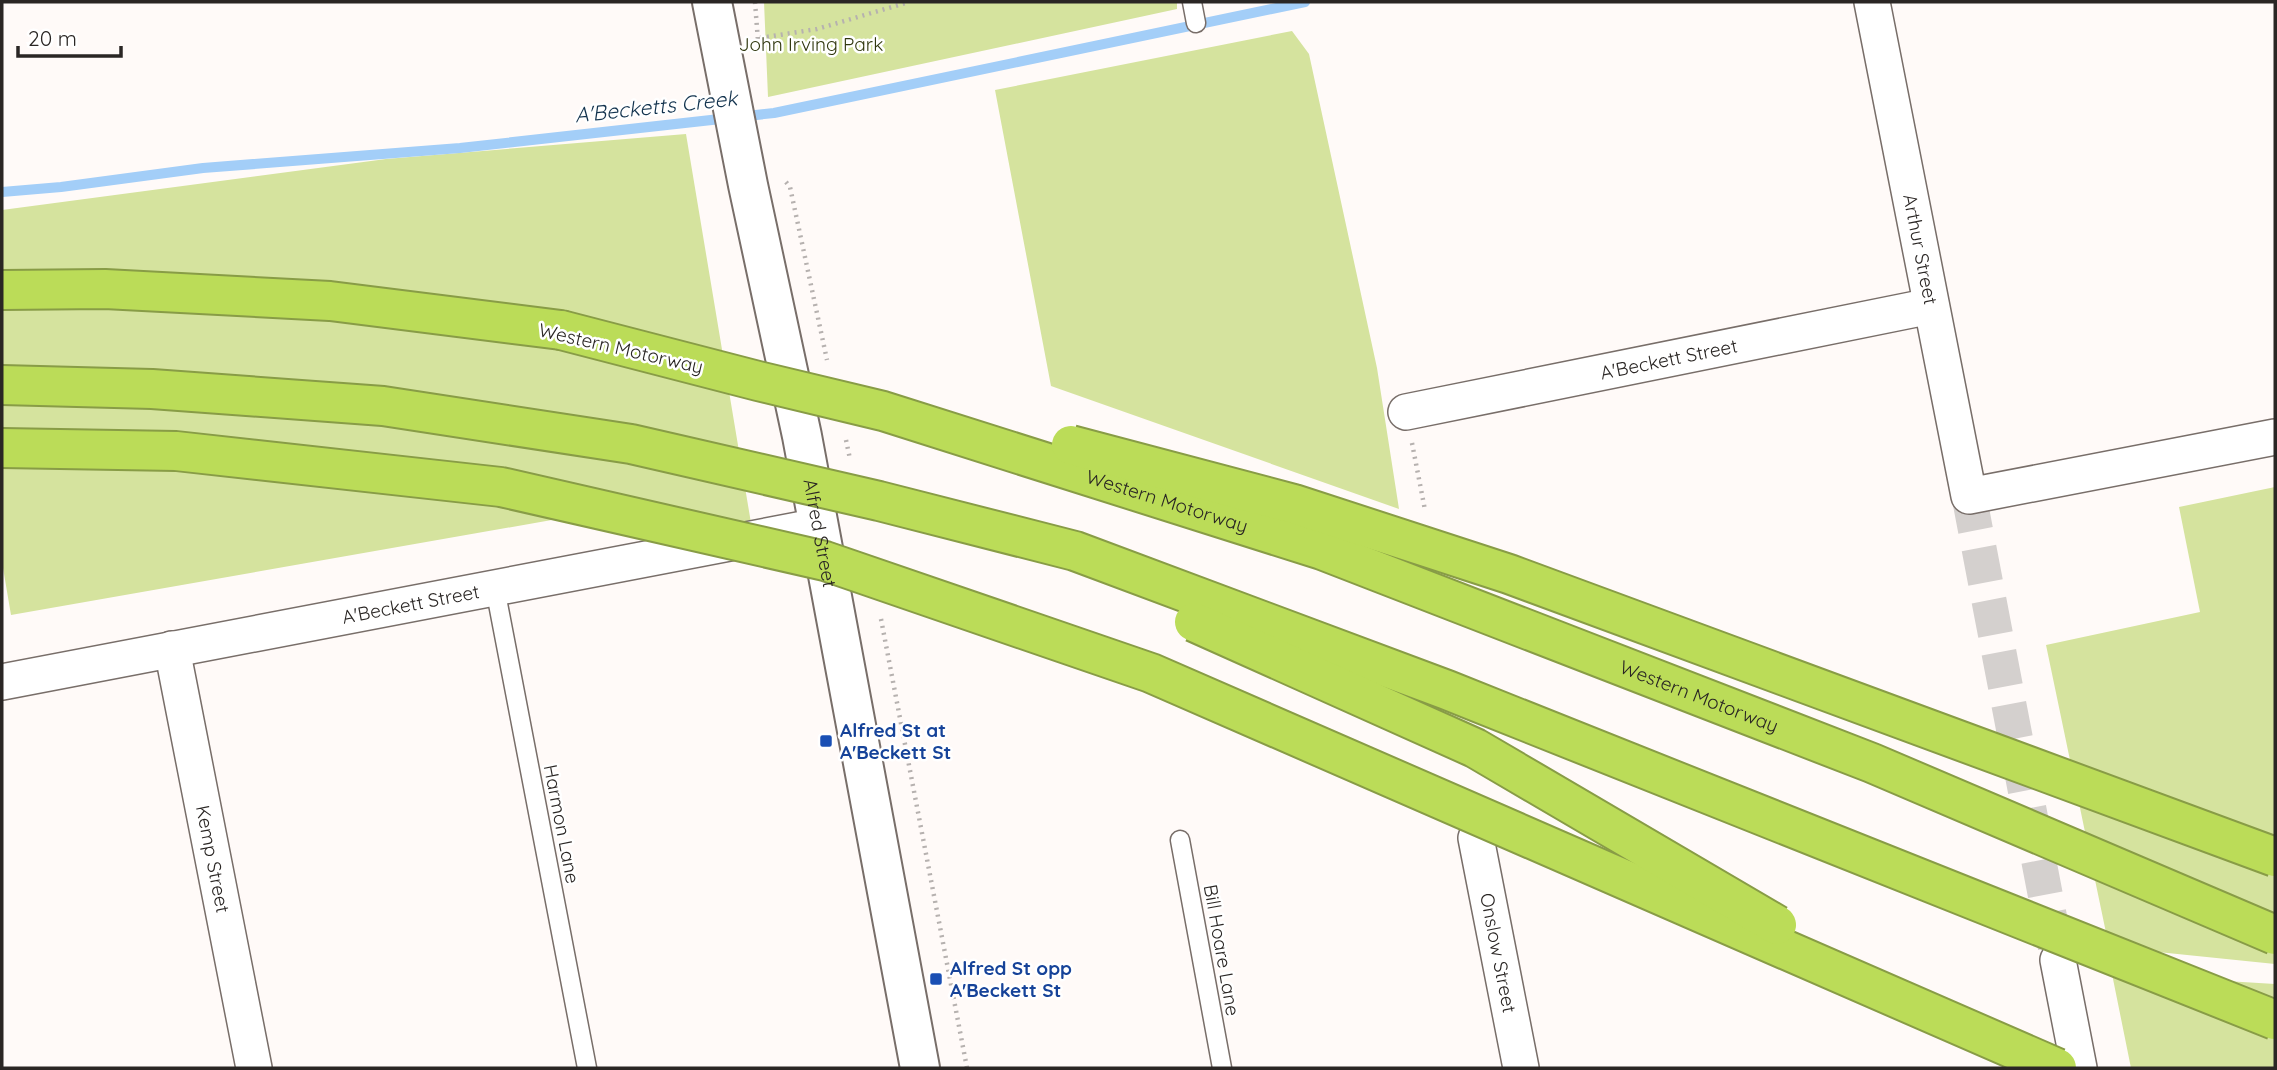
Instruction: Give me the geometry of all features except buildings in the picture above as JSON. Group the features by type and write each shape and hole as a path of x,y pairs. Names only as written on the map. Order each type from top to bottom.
{"highway":[{"name":"Western Motorway","path":"2,290 105,289 330,301 561,330 758,382 883,411 1322,550 1872,762 2275,935"},
{"path":"561,330 706,354 799,374 1294,504 1509,574 2275,857"},
{"path":"2,385 152,388 383,406 631,444 878,501 1074,551 1447,690 2275,1020"},
{"path":"2,449 176,451 501,487 825,561 1151,673 2057,1068"},
{"path":"878,501 1128,593 1475,748 2022,1068"}],"street":[{"name":"Alfred Street","path":"712,2 802,436 920,1068"},
{"name":"Arthur Street","path":"1872,2 1969,496 2275,437"},
{"name":"A'Beckett Street","path":"1406,412 1931,306"},
{"name":"A'Beckett Street","path":"2,682 819,526"},
{"name":"Kemp Street","path":"173,649 254,1068"},
{"name":"Onslow Street","path":"1476,838 1521,1068"},
{"path":"2058,960 2079,1068"}],"lane":[{"path":"1192,2 1196,23"},
{"name":"Harmon Lane","path":"495,588 587,1068"},
{"name":"Bill Hoare Lane","path":"1180,840 1222,1068"}],"path":[{"path":"760,38 817,29 909,2"}],"green space":[{"name":"John Irving Park","path":"764,2 1177,2 1177,9 768,97"},
{"path":"1292,31 1309,54 1377,368 1399,509 1051,386 995,90"},
{"path":"686,134 752,529 563,518 11,615 2,562 2,210 386,159"},
{"path":"2275,487 2275,964 2109,947 2046,645 2200,612 2179,507"},
{"path":"2112,974 2275,984 2275,1068 2131,1068"}],"waterway":[{"name":"A'Becketts Creek","path":"2,192 203,168 460,148 774,113 1305,2"}],"tunnel":[{"path":"1969,496 2057,956"}],"place":[{"name":"Alfred St at A'Beckett St","path":"826,741"},
{"name":"Alfred St opp A'Beckett St","path":"936,979"}]}
